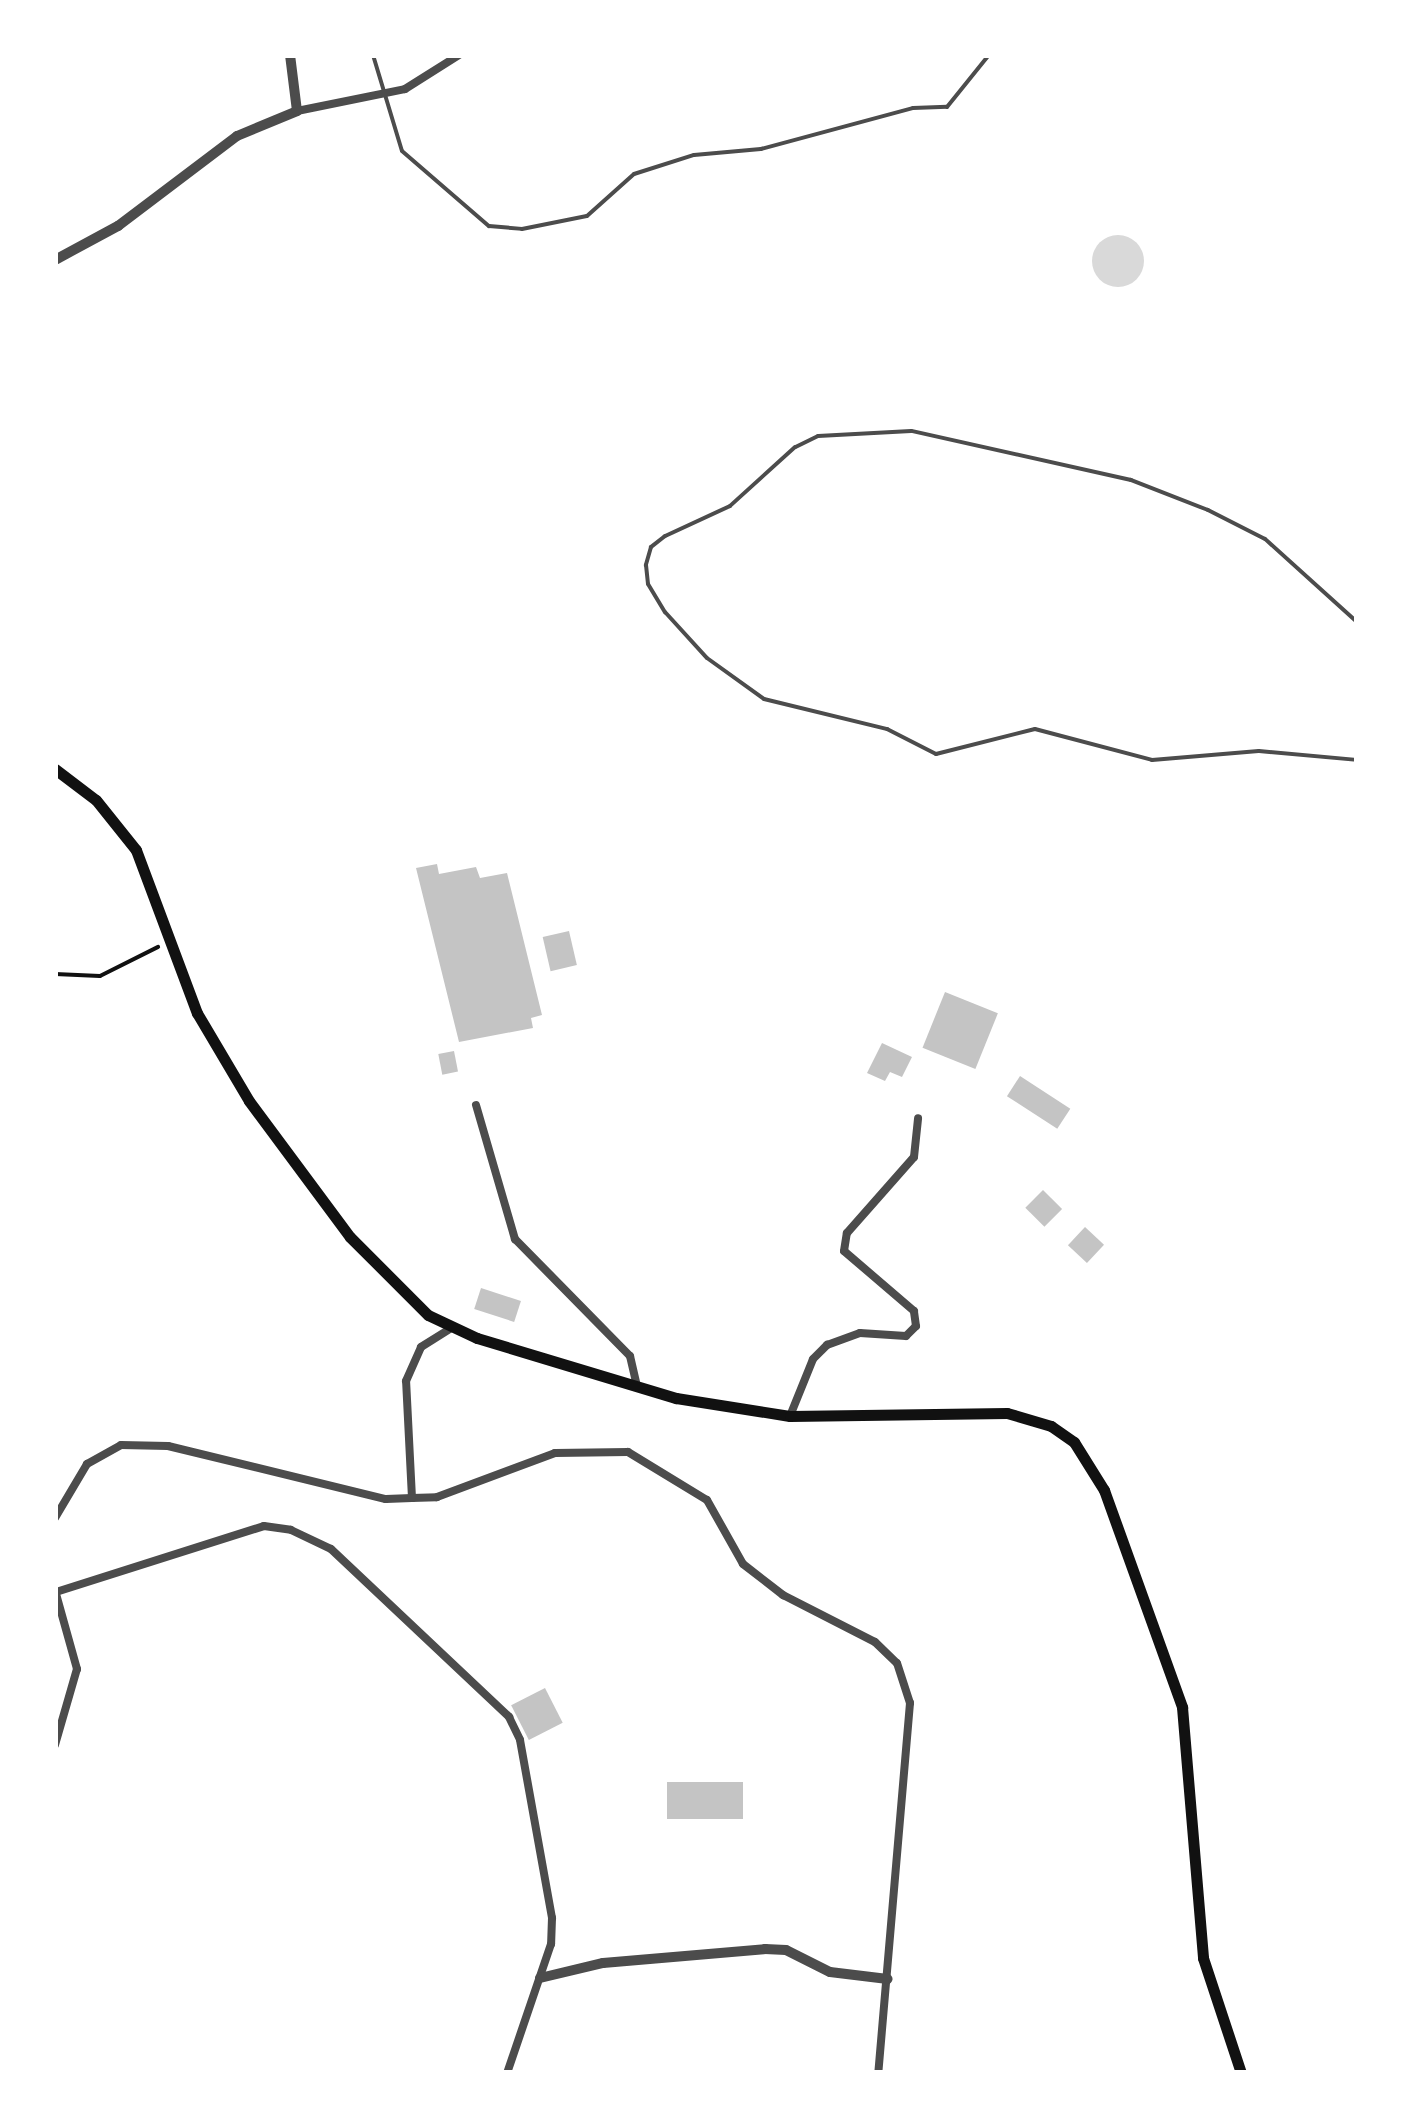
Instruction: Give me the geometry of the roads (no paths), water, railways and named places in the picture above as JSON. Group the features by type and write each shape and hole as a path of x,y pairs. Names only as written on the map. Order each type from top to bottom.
{"main road":[{"path":"55,769 96,800 136,850 197,1013 305,1179 398,1291 452,1328 637,1386 790,1416 1025,1416 1051,1426 1092,1464 1182,1707 1202,1958 1240,2073"}],"street":[{"path":"290,55 297,110"},
{"path":"55,260 118,226 237,136 297,110 406,89 459,55"},
{"path":"476,1105 515,1238 630,1356 637,1386"},
{"path":"790,1416 813,1358 827,1345 846,1335 906,1336 916,1326 914,1311 864,1274 844,1250 847,1233 914,1157 918,1118"},
{"path":"412,1498 406,1381 422,1346 452,1328"},
{"path":"55,1518 87,1464 121,1445 168,1446 386,1499 437,1497 555,1453 628,1452 707,1500 743,1564 783,1595 875,1642 897,1663 910,1703 878,2073"},
{"path":"55,1745 77,1669 56,1591 264,1526 291,1530 331,1548 508,1717 520,1740 552,1918 540,1978 507,2073"},
{"path":"540,1978 602,1963 765,1949 786,1950 830,1972 888,1979"}],"lane":[{"path":"373,56 392,132 430,181 489,226 522,228 587,216 634,174 694,155 761,149 913,108 947,107 989,55"},
{"path":"1357,622 1265,538 1208,510 1131,480 911,431 818,436 796,447 730,506 665,536 651,547 646,564 648,584 665,612 707,658 764,699 886,730 936,754 1036,729 1152,760 1259,750 1357,760"}]}
